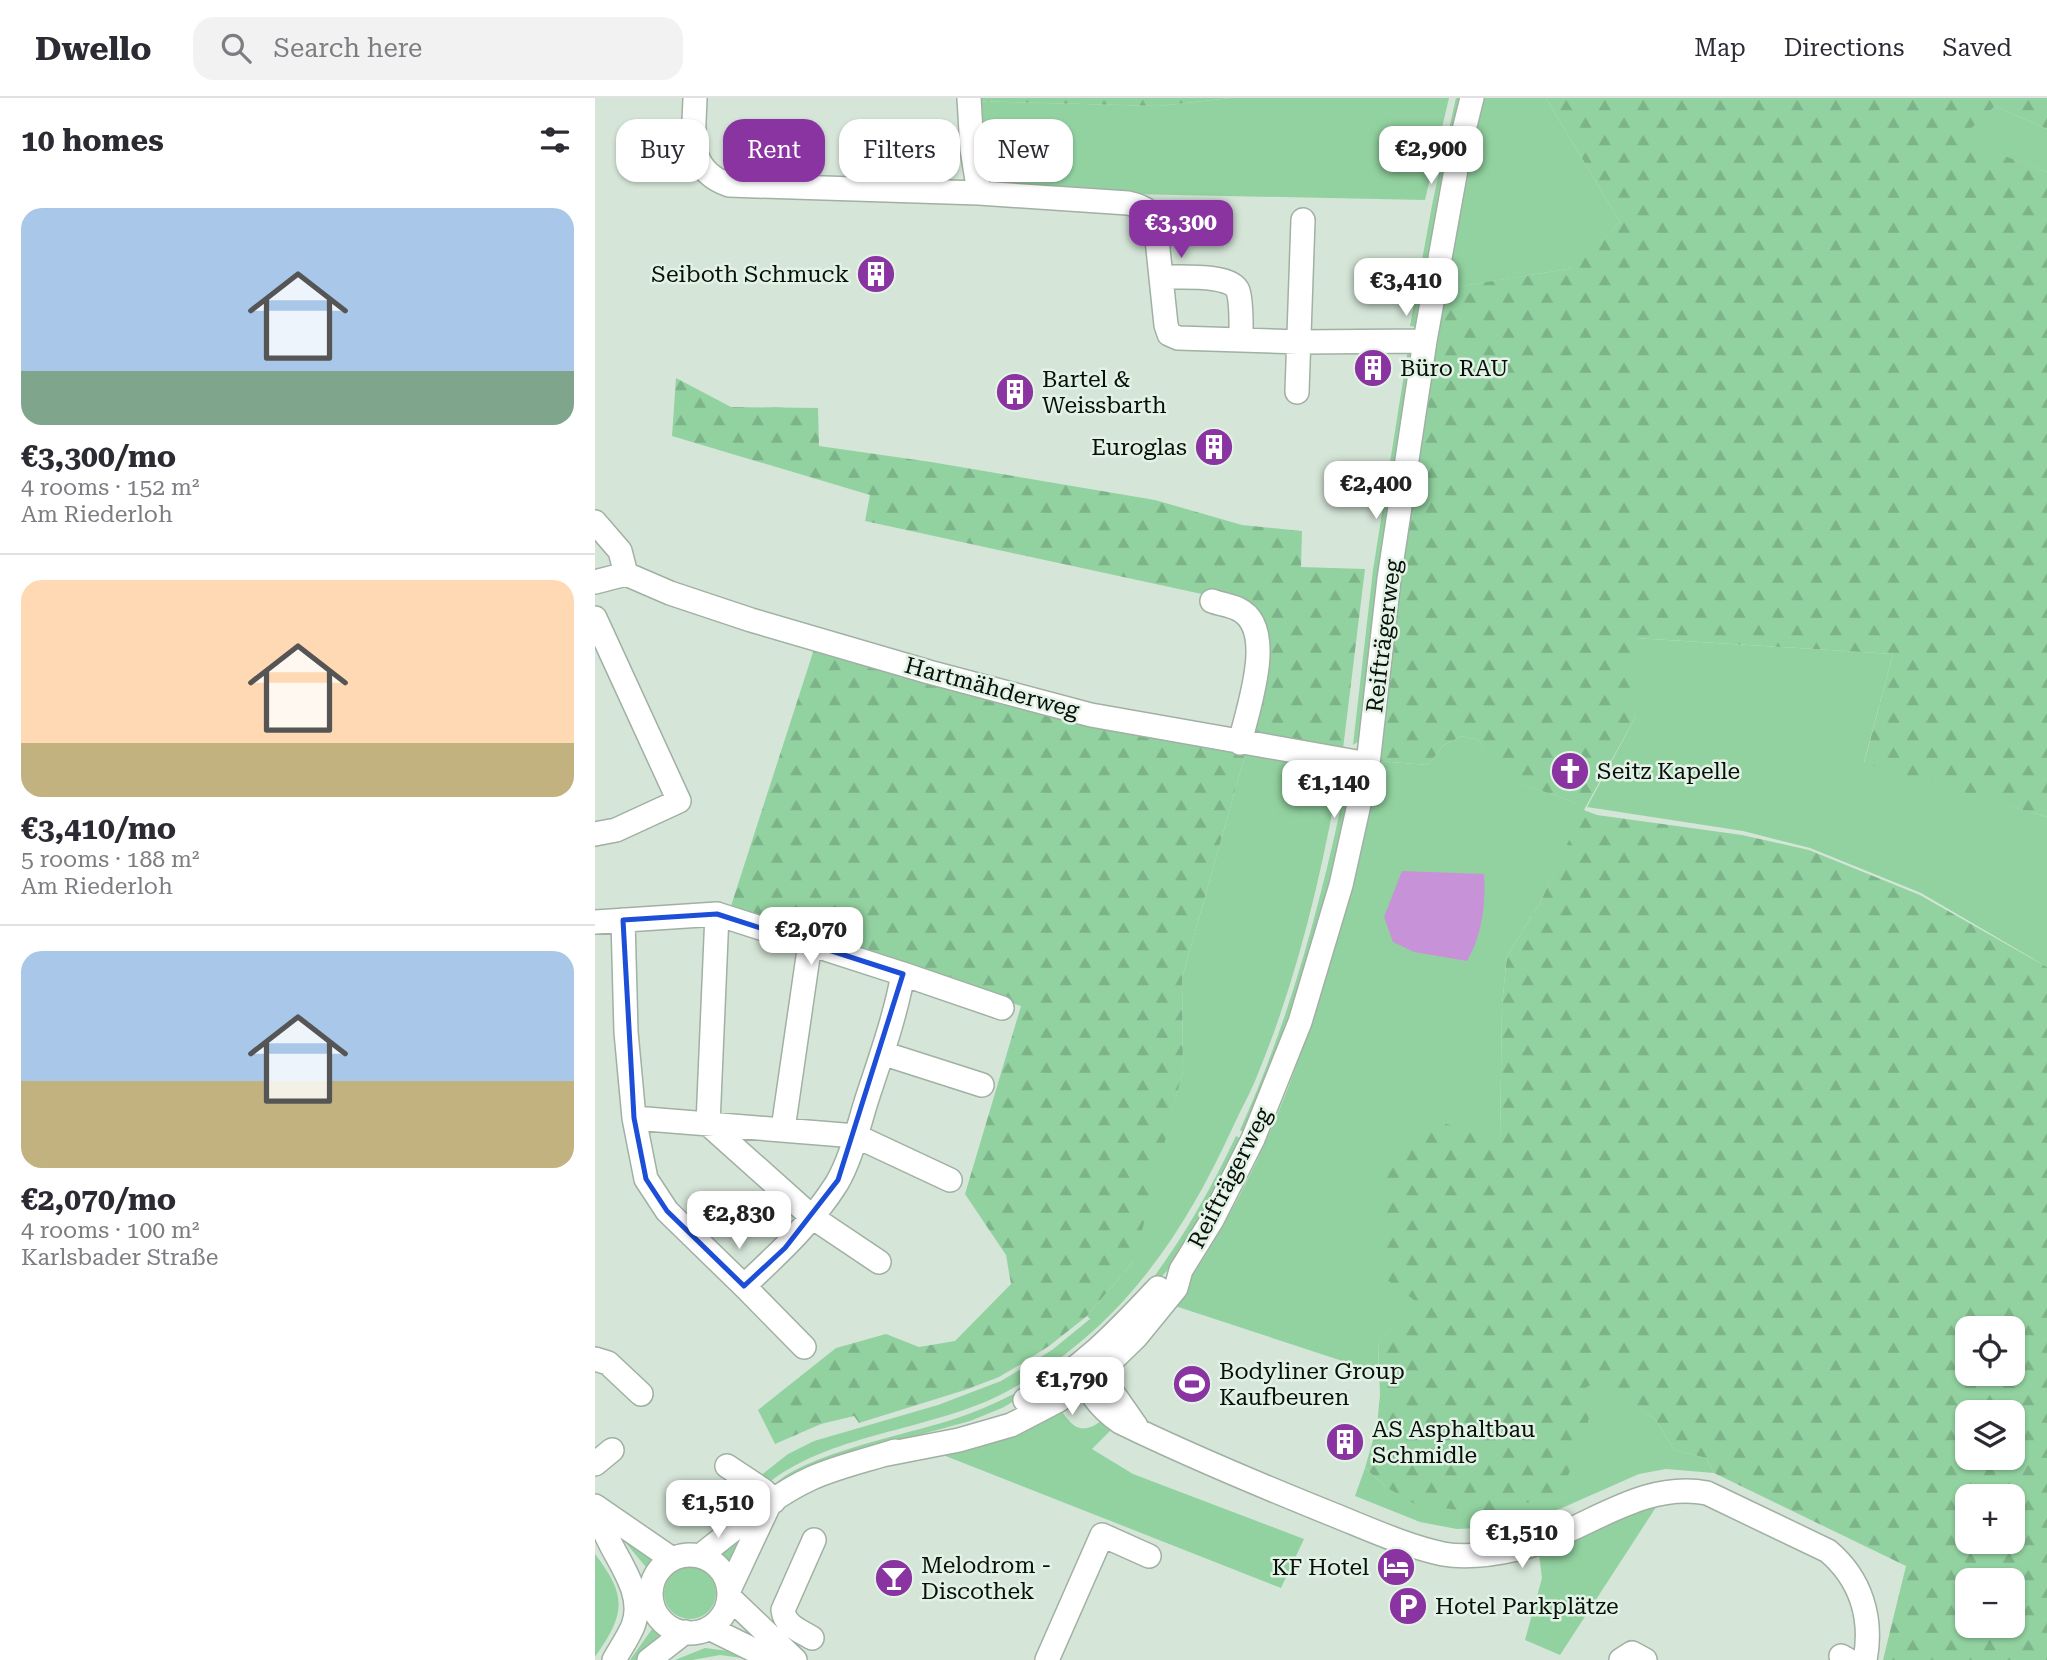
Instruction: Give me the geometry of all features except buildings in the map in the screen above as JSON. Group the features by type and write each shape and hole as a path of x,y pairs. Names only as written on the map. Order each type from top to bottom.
{"street":[{"path":"695,98 694,148 699,162 706,173 729,186 979,193 1140,205 1148,209 1153,217 1169,334 1178,338 1299,342 1425,341"},
{"path":"969,98 972,149 979,193"},
{"name":"Reifträgerweg","path":"701,1556 772,1503 811,1479 852,1463 973,1425 1050,1387 1088,1374 1116,1334 1164,1282 1181,1270 1212,1220 1253,1139 1300,1022 1341,885 1369,764 1389,579 1425,341 1461,142 1472,98"},
{"path":"1297,392 1303,220"},
{"path":"1161,277 1219,278 1233,283 1238,291 1241,340"},
{"path":"595,523 620,551 626,574 595,582"},
{"name":"Hartmähderweg","path":"626,574 670,593 716,608 929,671 1091,715 1369,764"},
{"path":"1212,601 1240,609 1255,625 1260,653 1240,743"},
{"path":"595,618 679,801 616,830 595,834"},
{"path":"708,1124 717,914"},
{"path":"595,922 717,914 1002,1008"},
{"path":"623,920 627,1032 634,1118 646,1178 667,1211 804,1347"},
{"path":"783,1129 810,943"},
{"path":"744,1286 785,1248 812,1217 838,1180 856,1136 895,1013 903,974"},
{"path":"882,1053 982,1085"},
{"path":"634,1118 856,1136 950,1180"},
{"path":"708,1124 812,1217 879,1262"},
{"path":"595,1359 608,1363 641,1394"},
{"path":"1088,1374 1105,1411 1141,1432 1296,1500 1405,1543 1445,1554 1481,1554 1518,1549 1651,1494 1689,1489 1707,1493 1828,1551 1840,1561 1857,1583 1864,1605 1869,1630 1865,1660"},
{"path":"727,1466 763,1490 772,1503 729,1593 727,1608 720,1619 709,1628 698,1632 685,1632 664,1622 655,1609 652,1600 653,1585 659,1570 672,1559 685,1555 701,1556 722,1571 729,1593 795,1660"},
{"path":"597,1513 672,1559"},
{"path":"597,1513 653,1585"},
{"path":"597,1513 606,1539 631,1582 636,1611 634,1624 616,1660"},
{"path":"1047,1660 1103,1535 1149,1556"},
{"path":"812,1638 789,1625 783,1610 814,1540"},
{"path":"616,1660 655,1609"},
{"path":"709,1628 774,1660"},
{"path":"649,1660 685,1632"},
{"path":"1621,1660 1632,1653 1645,1660"}],"highlighted area":[{"path":"717,914 903,974 838,1180 785,1248 744,1286 667,1211 646,1179 634,1118 623,920"}],"green space":[{"path":"974,98 1231,98 1159,106 974,101"},
{"path":"1231,98 1449,98 1425,200 985,188 984,182 1073,182 1073,119 976,119 974,101 1159,106"},
{"path":"1456,98 1462,98 1451,142 1417,327 1410,326 1433,200"},
{"path":"1481,98 1546,98 1620,222 1574,268 1443,289"},
{"path":"1546,98 2047,98 2047,129 1995,106 1960,139 2047,172 2047,817 1864,763 1893,654 1636,638 1636,716 1584,810 1597,815 1742,835 1809,850 1920,895 2047,967 2047,1660 1883,1660 1906,1566 1714,1473 1706,1458 1674,1450 1656,1420 1599,1380 1582,1390 1590,1413 1583,1444 1558,1496 1479,1513 1415,1504 1386,1487 1365,1468 1377,1426 1380,1395 1378,1340 1418,1303 1379,1274 1388,1158 1438,1121 1500,1142 1502,1005 1507,956 1540,903 1583,810 1574,802 1496,775 1479,740 1461,736 1443,746 1428,765 1379,761 1399,580 1443,289 1573,268 1620,222"},
{"path":"1995,106 2047,129 2047,172 1959,139"},
{"path":"1408,349 1414,349 1362,739 1353,745 1373,570"},
{"path":"676,378 731,407 818,408 819,446 1155,500 1242,525 1302,531 1301,567 1365,569 1342,757 1249,739 1266,645 1211,596 865,521 870,495 672,436"},
{"path":"1635,638 1893,654 1864,762 2047,817 2047,967 1921,893 1810,848 1743,831 1587,807 1636,716"},
{"path":"816,643 1247,748 1182,978 1183,1071 1132,1263 1087,1316 1049,1346 999,1377 859,1423 854,1416 821,1424 775,1444 758,1410 836,1348 886,1334 919,1347 955,1341 1011,1284 1006,1255 965,1194 1021,1006 730,909"},
{"path":"1461,736 1479,740 1497,775 1574,802 1584,810 1540,903 1507,956 1502,1005 1500,1142 1419,1303 1378,1340 1379,1373 1172,1305 1195,1272 1236,1202 1255,1166 1287,1090 1322,983 1379,761 1428,765 1443,746"},
{"path":"1247,748 1341,764 1308,923 1272,1039 1212,1170 1166,1248 1110,1315 1077,1345 1041,1372 972,1407 817,1455 789,1469 765,1486 755,1480 788,1454 814,1441 938,1405 1001,1381 1052,1350 1090,1319 1087,1316 1132,1263 1183,1071 1182,978"},
{"path":"1347,778 1350,788 1340,843 1317,932 1290,1023 1244,1133 1240,1130 1275,1044 1316,913"},
{"path":"1236,1136 1240,1138 1186,1245 1172,1265 1141,1294 1193,1218"},
{"path":"1042,1379 1045,1383 1002,1408 970,1421 893,1442 777,1486 775,1484 809,1463 857,1446 960,1417 996,1403"},
{"path":"1599,1379 1656,1420 1674,1450 1706,1458 1714,1473 1666,1469 1639,1474 1562,1508 1506,1527 1457,1529 1420,1522 1355,1496 1365,1468 1386,1487"},
{"path":"1059,1407 1076,1427 1087,1428 1101,1421 1112,1429 1092,1449 1133,1474 1304,1539 1281,1588 938,1453"},
{"path":"1660,1501 1560,1655 1525,1640 1542,1578 1538,1547"},
{"path":"610,1524 658,1561 650,1572"},
{"path":"742,1530 747,1534 728,1568 719,1556"},
{"path":"595,1554 613,1582 619,1606 612,1629 595,1657"},
{"path":"690,1567 700,1569 708,1575 714,1583 714,1603 708,1611 700,1617 690,1619 680,1617 672,1611 666,1603 664,1593 666,1583 672,1575 680,1569"},
{"path":"657,1622 670,1633 641,1660 630,1660"},
{"path":"705,1648 744,1653 756,1660 720,1655 675,1660"}],"shaded area":[{"path":"1402,871 1484,874 1482,919 1467,961 1414,952 1393,942 1384,917"}],"place":[{"name":"Seiboth Schmuck","path":"876,274"},
{"name":"Büro RAU","path":"1373,368"},
{"name":"Bartel & Weissbarth","path":"1015,392"},
{"name":"Euroglas","path":"1214,447"},
{"name":"Seitz Kapelle","path":"1570,771"},
{"name":"Bodyliner Group Kaufbeuren","path":"1192,1384"},
{"name":"AS Asphaltbau Schmidle","path":"1345,1442"},
{"name":"KF Hotel","path":"1396,1567"},
{"name":"Melodrom - Discothek","path":"894,1578"},
{"name":"Hotel Parkplätze","path":"1408,1606"}]}
